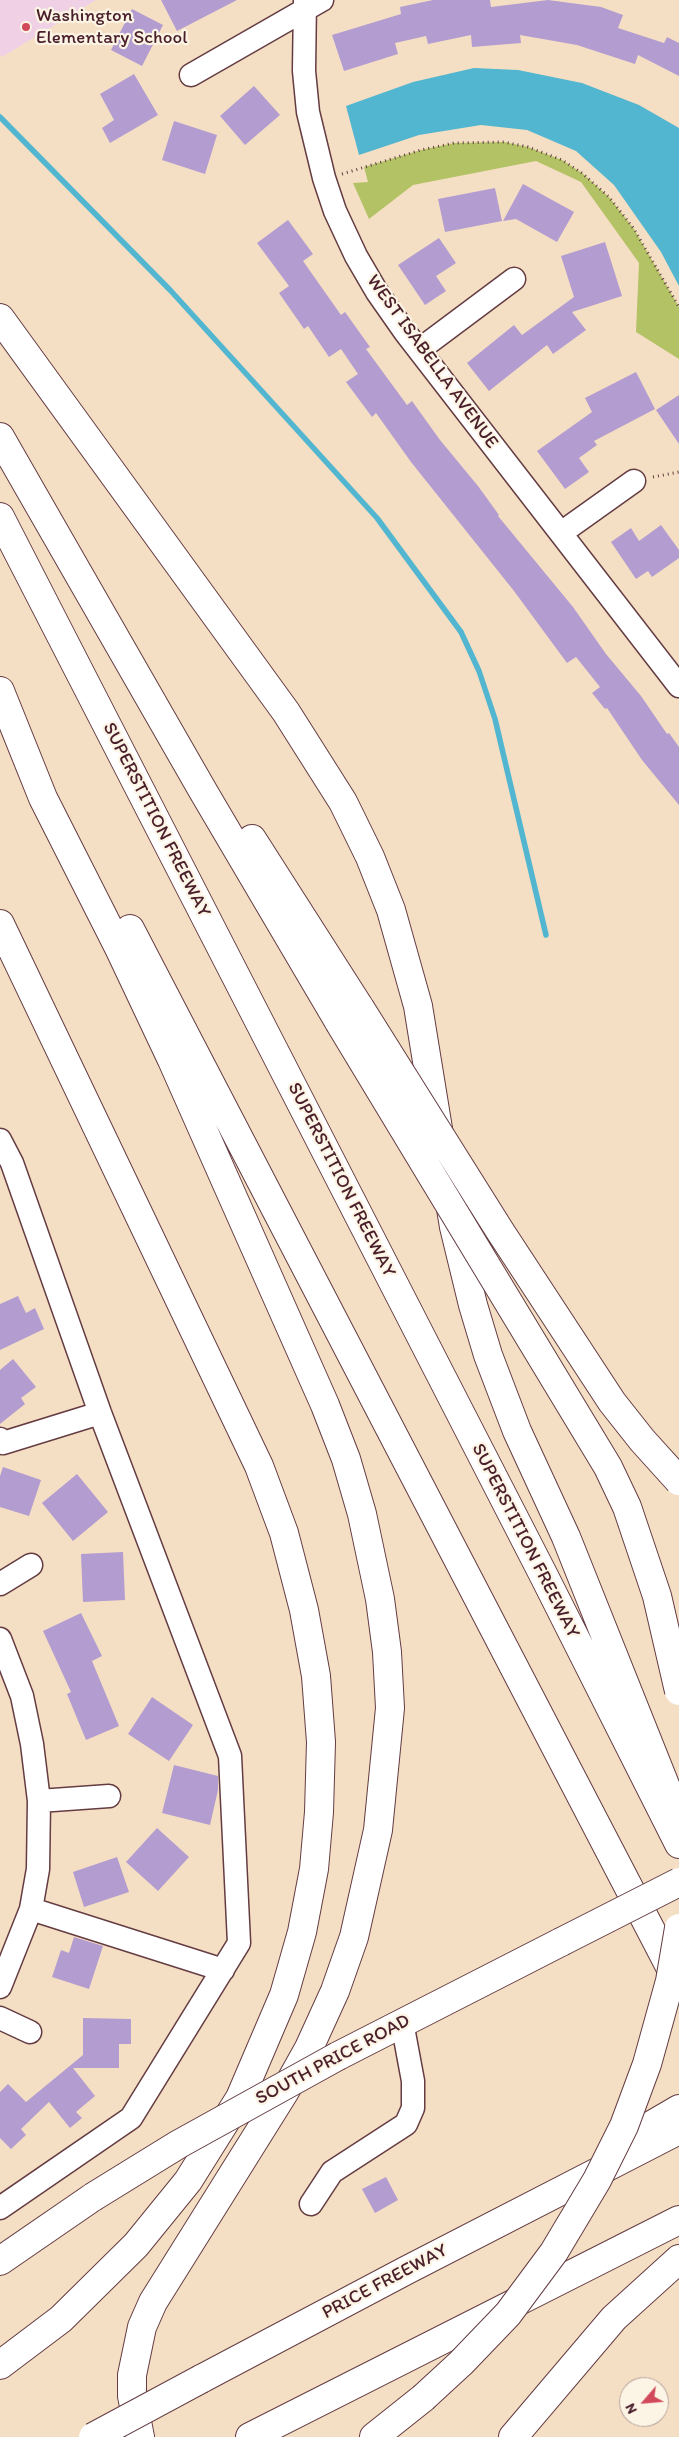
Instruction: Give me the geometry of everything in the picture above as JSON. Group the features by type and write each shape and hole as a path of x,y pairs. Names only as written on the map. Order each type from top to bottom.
{"main road":[{"path":"0,318 286,712 343,802 370,857 391,910 418,1006 454,1227 473,1306 488,1355 517,1431 566,1537 679,1820"},
{"path":"0,436 202,792 349,1015 500,1231 612,1402 642,1440 679,1481"},
{"name":"SUPERSTITION FREEWAY","path":"0,517 544,1576 679,1844"},
{"path":"0,679 679,1984"},
{"path":"0,691 43,798 120,950 172,1060 325,1405 346,1459 362,1514 376,1580 387,1652 390,1708 378,1830 354,1937 335,1991 309,2048 285,2091 153,2302 142,2327 132,2375 132,2396 140,2437"},
{"path":"0,924 259,1466 284,1534 304,1610 316,1676 321,1742 314,1869 302,1932 284,1996 240,2098 188,2181 165,2212 136,2244 61,2319 0,2365"},
{"path":"349,1015 608,1467 627,1508 657,1596 679,1691"},
{"name":"SOUTH PRICE ROAD","path":"0,2261 93,2197 194,2136 402,2022 679,1882"},
{"path":"374,2437 423,2398 461,2363 508,2314 554,2252 597,2180 624,2126 645,2072 668,1990 679,1928"},
{"name":"PRICE FREEWAY","path":"93,2437 407,2270 674,2122"},
{"path":"250,2437 679,2220"},
{"path":"514,2437 614,2318 651,2282 679,2259"}],"street":[{"path":"191,75 310,3"},
{"name":"WEST ISABELLA AVENUE","path":"310,3 304,70 308,112 324,178 335,211 356,256 377,292 419,350 679,686"},
{"path":"419,350 514,279"},
{"path":"561,533 634,481"},
{"path":"0,1140 6,1166 230,1756 238,1943 131,2118 0,2208"},
{"path":"0,1439 3,1443 100,1413"},
{"path":"0,1584 31,1565"},
{"path":"0,1639 22,1696 32,1744 39,1801 38,1869 31,1908 0,1987"},
{"path":"39,1801 109,1796"},
{"path":"31,1908 223,1970"},
{"path":"0,2018 30,2032"},
{"path":"311,2204 332,2172 406,2124 413,2108 413,2081 402,2022"}],"path":[{"path":"324,178 421,150 454,143 504,142 528,147 562,160 582,173 609,197 634,229 679,307"},
{"path":"634,481 679,472"}],"shaded area":[{"name":"Washington Elementary School","path":"0,0 96,0 2,57 0,55"}],"green space":[{"path":"504,142 528,147 562,160 582,173 609,197 634,229 679,307 679,359 636,332 639,263 581,182 536,161 413,185 369,219 353,183 368,182 364,167 421,150 454,143"}],"water":[{"path":"474,68 518,70 582,83 639,105 679,128 679,286 661,252 614,185 576,151 527,130 481,125 419,135 359,155 346,106 413,82"}],"building":[{"path":"161,0 237,0 177,31"},
{"path":"433,0 490,0 491,7 548,0 601,7 623,15 618,28 664,43 667,37 679,43 679,76 638,55 635,64 577,45 520,35 521,43 472,47 471,35 428,44 426,36 395,43 398,54 344,71 332,35 401,14 400,7"},
{"path":"132,9 163,25 142,66 111,50"},
{"path":"134,74 158,115 110,143 102,128 114,120 100,94"},
{"path":"254,86 280,115 245,145 220,116"},
{"path":"174,121 217,135 205,174 162,160"},
{"path":"523,184 574,212 557,242 516,219 503,221"},
{"path":"495,188 502,221 445,232 438,199"},
{"path":"288,220 313,254 303,261 341,315 345,312 370,347 366,349 407,405 412,401 440,440 478,486 498,516 573,607 606,654 641,696 667,734 669,733 679,747 679,805 642,760 607,708 605,709 592,693 600,687 576,657 567,663 514,591 411,462 376,413 372,417 346,382 358,374 341,349 329,357 308,326 304,329 279,293 289,286 257,243"},
{"path":"439,238 456,263 436,276 446,291 425,305 398,265"},
{"path":"605,242 622,296 572,312 586,330 553,354 547,345 489,391 467,363 514,325 522,335 574,297 561,256"},
{"path":"636,372 655,409 594,441 597,445 579,458 589,472 565,489 537,451 592,412 585,398"},
{"path":"679,395 679,444 656,410"},
{"path":"661,525 679,550 679,558 652,577 648,571 636,579 611,542 631,528 639,541"},
{"path":"18,1296 26,1313 35,1308 44,1329 0,1350 0,1304"},
{"path":"13,1359 36,1387 21,1398 25,1404 0,1424 0,1370"},
{"path":"3,1467 41,1480 29,1516 0,1507 0,1476"},
{"path":"77,1474 108,1512 73,1541 42,1503"},
{"path":"123,1552 125,1600 83,1602 81,1554"},
{"path":"81,1613 102,1656 92,1661 119,1726 86,1740 67,1694 71,1692 43,1631"},
{"path":"152,1697 193,1725 169,1761 128,1734"},
{"path":"174,1765 218,1776 218,1790 210,1825 162,1813"},
{"path":"157,1828 189,1857 158,1891 126,1862"},
{"path":"117,1857 129,1892 84,1907 73,1872"},
{"path":"74,1937 103,1946 89,1989 52,1977 61,1950 69,1953"},
{"path":"83,2018 131,2019 131,2044 119,2044 119,2068 73,2068 95,2096 76,2112 82,2118 70,2128 49,2102 21,2129 26,2135 11,2149 0,2138 0,2092 8,2084 26,2102 83,2055"},
{"path":"386,2177 398,2200 375,2213 362,2189"}],"waterway":[{"path":"0,117 171,291 377,518 461,632 479,671 495,719 546,935"}],"place":[{"name":"Washington Elementary School","path":"26,27"}]}
